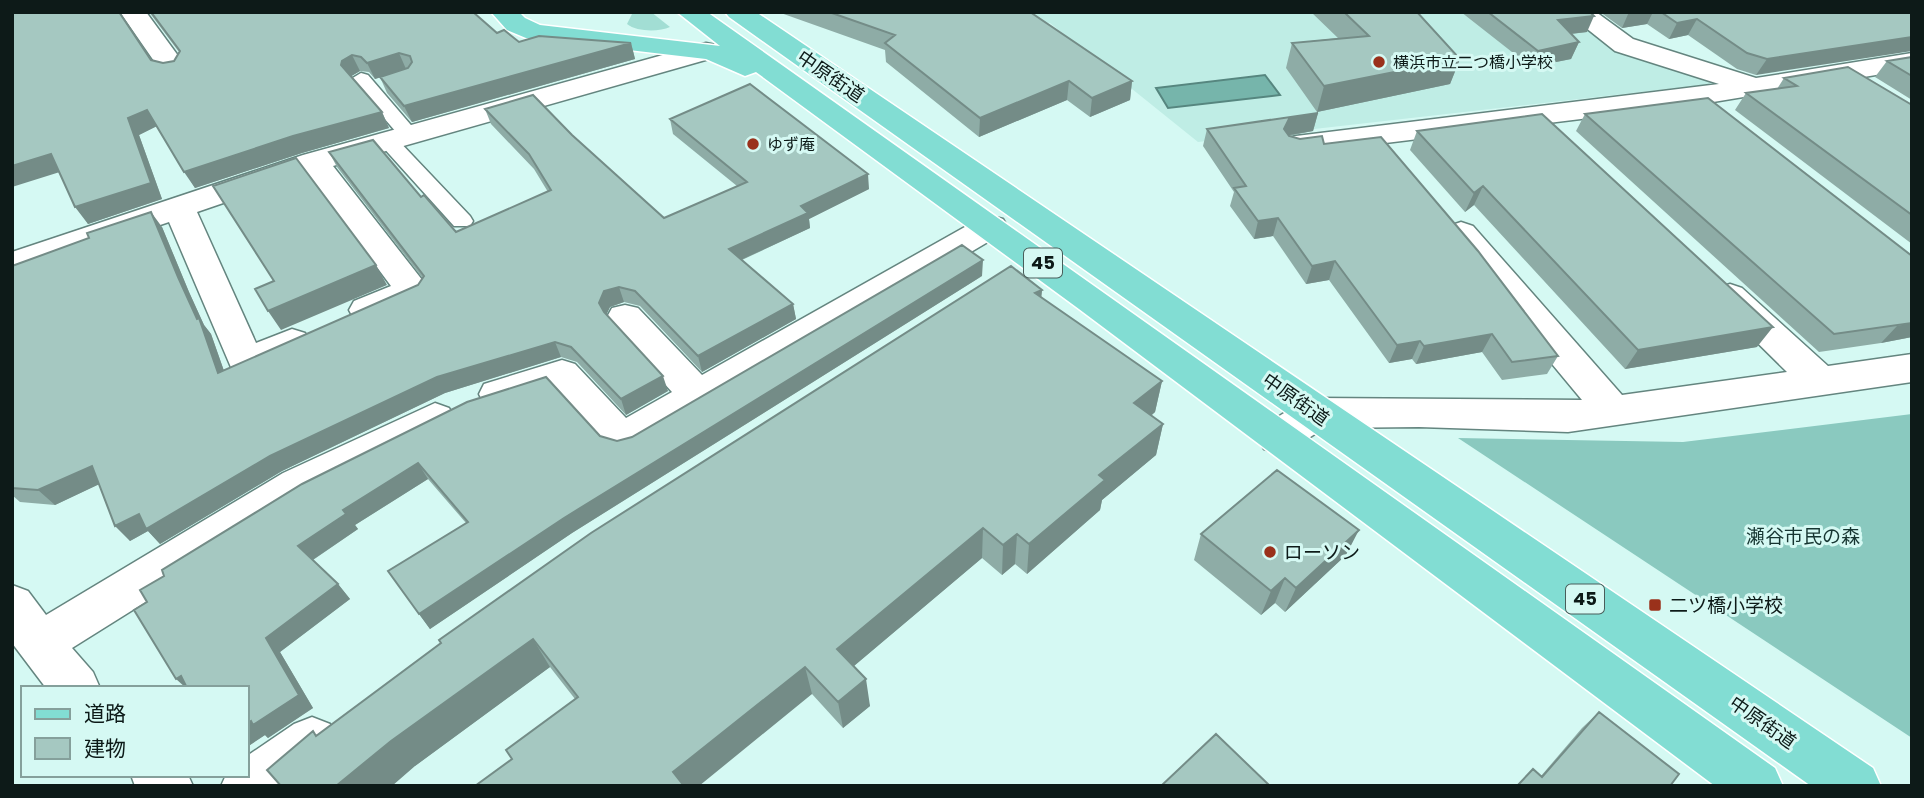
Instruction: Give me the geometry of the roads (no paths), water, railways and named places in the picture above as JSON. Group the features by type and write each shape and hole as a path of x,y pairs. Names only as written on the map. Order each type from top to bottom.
{"main road":[{"path":"504,12 516,23 535,32 718,53 754,73 804,93"},
{"name":"中原街道","path":"690,12 1038,260 1757,786"},
{"name":"中原街道","path":"738,12 1855,786"},
{"path":"603,15 617,32 637,43"},
{"path":"789,15 791,24 799,33 914,112 982,179"}],"street":[{"path":"133,12 173,68"},
{"path":"1579,12 1624,45 1758,87"},
{"path":"12,264 177,206 314,162 706,51"},
{"path":"1296,145 1695,96 1912,61"},
{"path":"1842,72 1877,94"},
{"path":"1695,96 1727,121"},
{"path":"1537,115 1567,142"},
{"path":"1378,135 1405,167"},
{"path":"177,206 246,363 412,290 314,162"},
{"path":"1441,210 1614,412"},
{"path":"39,644 298,485 460,405 562,374 622,439 991,226"},
{"path":"999,285 1038,260"},
{"path":"1705,273 1820,381"},
{"path":"625,317 699,396"},
{"path":"1278,438 1316,413 1419,412 1569,417 1912,368"},
{"path":"12,605 39,644 74,686"},
{"path":"247,786 338,722"}],"lane":[{"path":"395,82 365,84 398,138 462,221"}],"place":[{"name":"横浜市立二つ橋小学校","path":"1379,62"},
{"name":"ゆず庵","path":"753,144"},
{"name":"ローソン","path":"1270,552"},
{"name":"二ツ橋小学校","path":"1655,605"}],"park label":[{"name":"瀬谷市民の森","path":"1803,536"}]}
